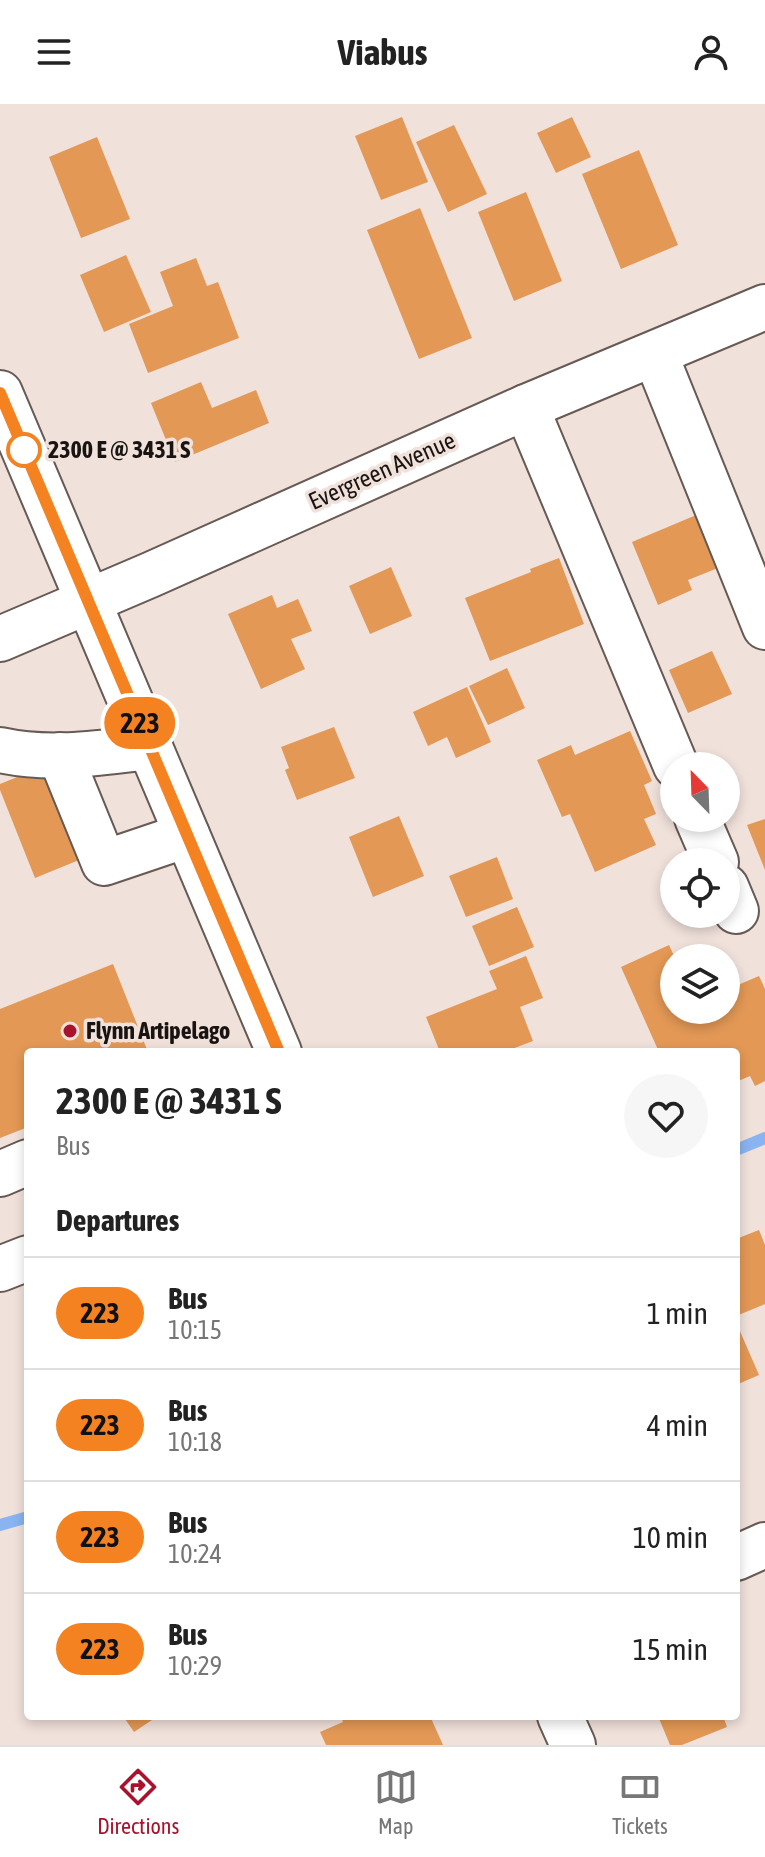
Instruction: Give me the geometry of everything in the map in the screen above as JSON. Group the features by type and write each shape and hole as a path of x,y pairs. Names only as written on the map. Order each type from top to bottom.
{"street":[{"name":"Evergreen Avenue","path":"0,639 526,407 765,307"},
{"path":"655,354 765,627"},
{"path":"0,393 277,1048"},
{"path":"526,407 670,752"},
{"path":"0,750 85,755 150,747"},
{"path":"60,755 104,863 187,835"},
{"path":"0,1174 24,1164"},
{"path":"0,1269 24,1260"},
{"path":"740,1556 765,1545"},
{"path":"562,1720 573,1745"}],"building":[{"path":"402,117 428,182 381,200 355,136"},
{"path":"572,117 591,157 556,173 537,133"},
{"path":"454,125 487,194 448,212 416,142"},
{"path":"97,137 130,219 81,238 49,157"},
{"path":"639,150 678,245 621,269 582,174"},
{"path":"526,192 562,281 514,301 478,212"},
{"path":"420,208 472,338 419,359 367,230"},
{"path":"126,255 151,312 104,332 80,275"},
{"path":"196,258 207,286 218,282 239,338 148,373 129,324 173,306 160,272"},
{"path":"201,382 212,408 256,390 269,423 175,462 151,403"},
{"path":"701,513 723,566 688,580 692,590 658,605 632,542"},
{"path":"559,558 584,624 490,661 465,598"},
{"path":"391,567 412,616 370,634 349,586"},
{"path":"272,595 277,608 298,599 312,631 291,639 305,669 261,689 228,614"},
{"path":"712,651 732,694 688,713 669,670"},
{"path":"507,668 525,708 488,725 469,686"},
{"path":"467,687 491,742 456,758 447,737 428,746 413,712"},
{"path":"334,727 355,778 297,800 285,770 289,768 281,747"},
{"path":"630,731 652,781 644,785 656,814 644,819 656,845 595,872 570,814 562,817 537,760 571,745 575,755"},
{"path":"47,765 84,858 35,878 0,784"},
{"path":"399,816 424,876 373,897 349,837"},
{"path":"765,819 765,870 747,825"},
{"path":"497,857 513,899 466,917 449,876"},
{"path":"517,907 534,947 489,966 472,926"},
{"path":"660,949 660,1024 740,1024 740,984 759,976 765,989 765,1081 755,1086 750,1076 740,1080 740,1048 657,1048 621,967"},
{"path":"526,956 543,998 520,1007 533,1041 515,1048 438,1048 426,1017 497,989 489,971"},
{"name":"Flynn Artipelago","path":"113,964 146,1048 24,1048 24,1129 0,1138 0,1009"},
{"path":"759,1230 765,1245 765,1304 740,1314 740,1237"},
{"path":"740,1331 759,1375 740,1383"},
{"path":"126,1720 152,1720 134,1732"},
{"path":"432,1720 443,1745 326,1745 320,1732 343,1722"},
{"path":"660,1720 724,1720 727,1727 682,1745 670,1745"}],"waterway":[{"path":"740,1148 765,1138"},
{"path":"0,1525 24,1518"}],"bus line":[{"name":"223","path":"0,393 277,1048"}],"place":[{"name":"2300 E @ 3431 S","path":"24,450"},
{"name":"Flynn Artipelago","path":"70,1031"}]}
